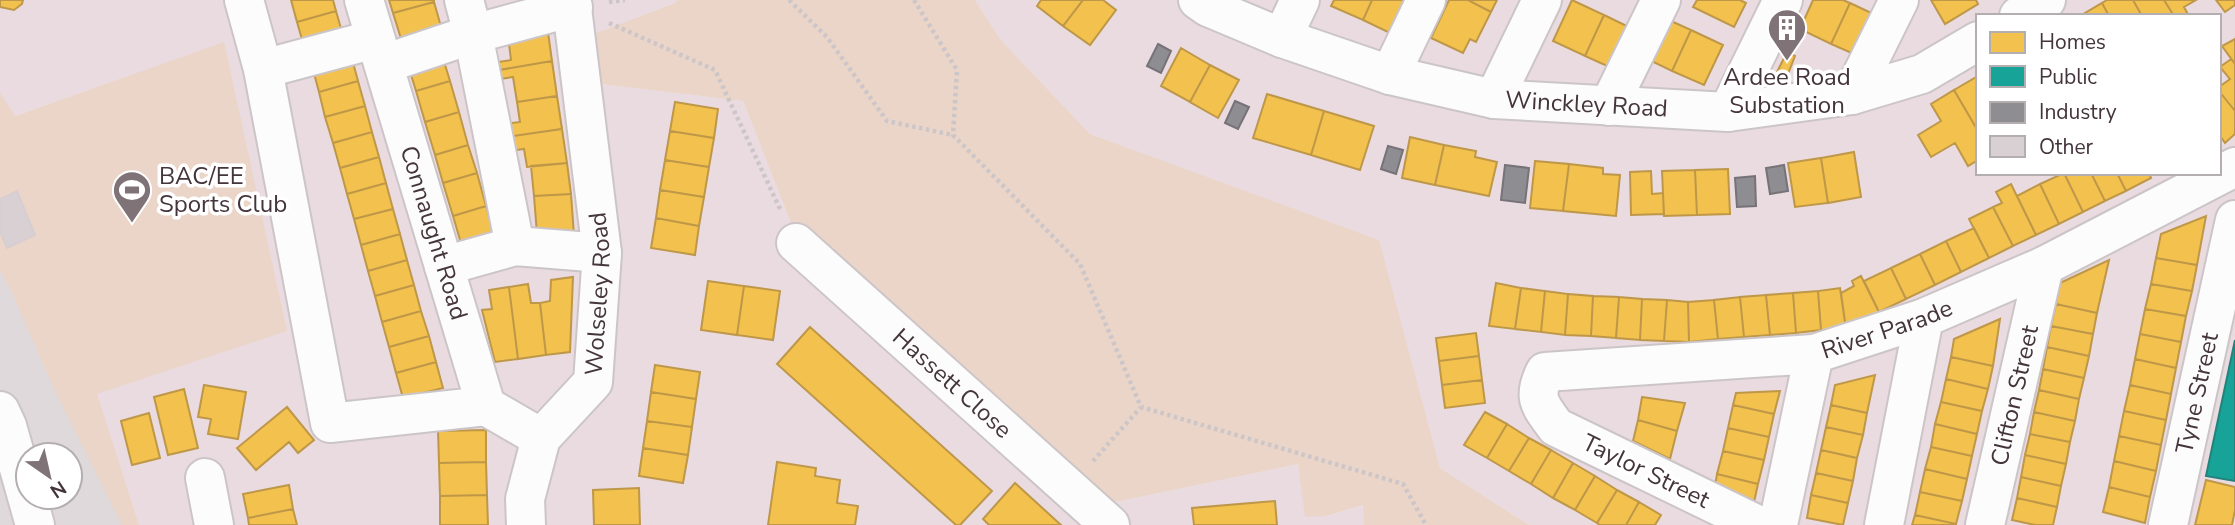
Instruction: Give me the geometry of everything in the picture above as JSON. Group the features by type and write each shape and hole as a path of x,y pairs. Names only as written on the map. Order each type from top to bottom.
{"street":[{"path":"244,0 263,69 330,423 486,405 541,438"},
{"name":"Connaught Road","path":"364,0 486,405"},
{"name":"Winckley Road","path":"1198,0 1208,7 1282,38 1390,75 1494,99 1609,106 1728,112 1852,95 1922,74 1976,42"},
{"path":"1282,38 1300,0"},
{"path":"1390,75 1426,0"},
{"path":"1494,99 1542,0"},
{"path":"1609,106 1661,0"},
{"path":"1728,112 1783,0"},
{"path":"1852,95 1899,0"},
{"path":"2022,14 2046,0"},
{"path":"263,69 379,51 469,17 572,4"},
{"name":"Wolseley Road","path":"526,525 525,499 541,438 593,382 602,253 572,4"},
{"path":"469,17 515,246"},
{"name":"River Parade","path":"1542,408 1537,388 1545,372 1814,354 1924,318 2043,266 2219,175"},
{"name":"Tyne Street","path":"2168,525 2235,220"},
{"name":"Hassett Close","path":"796,243 1110,525"},
{"path":"444,266 515,246 602,253"},
{"name":"Clifton Street","path":"1985,525 2043,266"},
{"path":"1884,525 1924,318"},
{"path":"1778,525 1814,354"},
{"name":"Taylor Street","path":"1542,408 1556,428 1758,525"},
{"path":"0,411 7,426 35,525"},
{"path":"205,478 214,525"}],"path":[{"path":"789,0 827,37 887,121 953,135 1080,264 1142,407"},
{"path":"914,0 957,70 953,135"},
{"path":"572,4 715,70 796,243"},
{"path":"1068,489 1142,407"},
{"path":"1142,407 1403,484 1426,525"}],"shaded area":[{"path":"0,0 677,0 583,38 592,83 743,101 795,233 1096,506 1298,464 1326,516 1364,505 1364,525 139,525 96,394 223,43 14,116 0,93"},
{"path":"677,0 975,0 1000,39 1090,134 1379,240 1440,468 1529,525 1364,525 1363,505 1326,516 1305,517 1298,464 1096,506 795,233 743,101 592,83 583,38"},
{"path":"975,0 2235,0 2235,525 1529,525 1440,468 1378,240 1090,134 1000,39"},
{"name":"BAC/EE Sports Club","path":"224,42 287,331 97,394 139,525 0,525 0,93 15,116"},
{"path":"0,271 80,441 14,441 14,511 84,511 84,449 122,525 0,525"}],"building: Homes":[{"path":"0,0 23,0 14,10 0,7"},
{"path":"291,0 333,0 336,11 297,22"},
{"path":"389,0 434,0 434,2 393,13"},
{"path":"1041,0 1083,0 1063,26 1037,6"},
{"path":"1083,0 1103,0 1116,10 1090,45 1063,26"},
{"path":"1334,0 1372,0 1363,20 1331,6"},
{"path":"1372,0 1410,0 1394,35 1363,20"},
{"path":"1449,0 1468,0 1491,12 1476,42 1470,39 1463,53 1431,38"},
{"path":"1468,0 1497,0 1491,12"},
{"path":"1572,0 1604,15 1585,56 1553,41"},
{"path":"1697,0 1740,0 1746,3 1734,27 1693,7"},
{"path":"1813,0 1843,0 1850,3 1831,44 1800,29"},
{"path":"1931,0 1976,0 1978,4 1945,24"},
{"path":"2107,0 2133,0 2141,14 2108,14 2102,3"},
{"path":"2133,0 2164,0 2173,14 2141,14"},
{"path":"2164,0 2196,0 2184,7 2188,14 2173,14"},
{"path":"2216,0 2235,0 2235,5 2225,12"},
{"path":"434,2 442,30 402,42 393,13"},
{"path":"1850,3 1882,18 1863,58 1831,44"},
{"path":"2102,3 2108,14 2083,14"},
{"path":"336,11 344,39 305,50 297,22"},
{"path":"1604,15 1635,30 1616,70 1585,56"},
{"path":"1660,16 1691,30 1672,71 1641,56"},
{"path":"547,25 552,61 493,71 491,63 511,60 508,36"},
{"path":"1691,30 1723,45 1704,85 1672,71"},
{"path":"2235,39 2235,64 2222,46"},
{"path":"1181,48 1210,65 1190,102 1161,86"},
{"name":"Ardee Road Substation","path":"1787,52 1795,56 1786,79 1776,74"},
{"path":"351,55 358,81 319,92 312,66"},
{"path":"442,55 450,81 416,91 408,65"},
{"path":"2231,59 2235,64 2235,111 2221,94 2221,86 2230,79 2221,66"},
{"path":"552,61 557,96 517,102 513,77 494,80 493,71"},
{"path":"1210,65 1239,80 1218,118 1190,102"},
{"path":"1976,77 1976,128 1954,90"},
{"path":"358,81 365,106 325,117 319,92"},
{"path":"450,81 459,112 425,122 416,91"},
{"path":"1954,90 1976,128 1976,161 1968,166 1955,143 1931,157 1918,135 1941,121 1931,104"},
{"path":"1267,94 1324,111 1311,155 1253,138"},
{"path":"2221,94 2235,111 2235,134 2225,143 2221,137"},
{"path":"557,96 562,129 507,137 505,124 520,122 517,102"},
{"path":"675,102 718,109 714,138 670,131"},
{"path":"365,106 372,132 333,143 325,117"},
{"path":"1324,111 1374,126 1360,170 1311,155"},
{"path":"459,112 468,145 435,155 425,122"},
{"path":"562,129 567,163 527,167 524,149 510,151 507,137"},
{"path":"670,131 714,138 709,167 665,160"},
{"path":"372,132 379,157 340,168 333,143"},
{"path":"1410,137 1444,145 1435,185 1402,178"},
{"path":"468,145 477,173 443,183 435,155"},
{"path":"1444,145 1476,151 1475,157 1497,162 1489,196 1435,185"},
{"path":"1854,152 1861,197 1828,203 1821,158"},
{"path":"379,157 386,183 347,194 340,168"},
{"path":"1821,158 1828,203 1795,207 1788,163"},
{"path":"665,160 709,167 704,197 660,190"},
{"path":"1535,161 1569,164 1563,211 1530,208"},
{"path":"567,163 571,194 534,196 531,166"},
{"path":"1569,164 1603,168 1603,174 1620,175 1616,216 1563,211"},
{"path":"1728,169 1730,214 1697,215 1695,170"},
{"path":"1695,170 1697,215 1664,216 1662,171"},
{"path":"1651,171 1652,194 1663,193 1664,214 1631,215 1630,172"},
{"path":"477,173 486,206 453,216 443,183"},
{"path":"2065,175 2083,212 2059,224 2040,184"},
{"path":"2065,175 2092,175 2105,201 2083,212"},
{"path":"2092,175 2118,175 2126,191 2105,201"},
{"path":"2118,175 2150,175 2151,178 2126,191"},
{"path":"386,183 393,209 354,219 347,194"},
{"path":"2011,184 2036,235 2013,246 1993,207 2002,203 1996,192"},
{"path":"2040,184 2059,224 2036,235 2017,196"},
{"path":"660,190 704,197 699,226 656,218"},
{"path":"571,194 574,235 537,234 534,196"},
{"path":"486,206 497,241 463,250 453,216"},
{"path":"1993,207 2013,246 1989,258 1969,219"},
{"path":"393,209 400,234 361,245 354,219"},
{"path":"2206,216 2197,265 2156,258 2161,234"},
{"path":"656,218 699,226 695,255 651,248"},
{"path":"1974,228 1989,258 1961,272 1946,241"},
{"path":"400,234 407,260 368,271 361,245"},
{"path":"1946,241 1961,272 1935,285 1920,254"},
{"path":"1920,254 1935,285 1906,299 1891,268"},
{"path":"2156,258 2197,265 2192,291 2151,284"},
{"path":"407,260 414,285 375,296 368,271"},
{"path":"2109,260 2097,313 2056,304 2060,283"},
{"path":"1891,268 1906,299 1879,312 1864,281"},
{"path":"1861,276 1879,312 1846,329 1841,293 1854,286 1852,281"},
{"path":"573,277 570,352 546,355 540,303 550,301 551,280"},
{"path":"708,281 744,286 737,335 701,330"},
{"path":"1496,283 1521,288 1515,329 1489,326"},
{"path":"528,284 531,303 540,303 546,355 518,359 509,287"},
{"path":"2151,284 2192,291 2186,316 2145,309"},
{"path":"414,285 421,311 382,322 375,296"},
{"path":"744,286 780,291 773,340 737,335"},
{"path":"509,287 518,359 495,362 482,310 492,309 489,290"},
{"path":"1521,288 1545,291 1541,332 1515,329"},
{"path":"1840,288 1846,329 1821,330 1818,291"},
{"path":"1545,291 1568,294 1565,335 1541,332"},
{"path":"1818,291 1821,330 1796,333 1793,293"},
{"path":"1793,293 1796,333 1770,335 1766,295"},
{"path":"1568,294 1593,296 1591,336 1565,335"},
{"path":"1766,295 1770,335 1744,337 1740,297"},
{"path":"1593,296 1619,297 1616,338 1591,336"},
{"path":"1619,297 1642,299 1640,340 1616,338"},
{"path":"1740,297 1744,337 1718,339 1714,300"},
{"path":"1642,299 1667,300 1664,341 1640,340"},
{"path":"1667,300 1688,302 1689,342 1664,341"},
{"path":"1714,300 1718,339 1689,342 1688,302"},
{"path":"2056,304 2097,313 2093,334 2051,326"},
{"path":"2145,309 2186,316 2181,342 2140,334"},
{"path":"421,311 429,336 389,347 382,322"},
{"path":"2000,319 1993,366 1951,357 1954,339"},
{"path":"2051,326 2093,334 2089,356 2047,347"},
{"path":"810,327 992,491 960,525 956,525 777,364"},
{"path":"1476,333 1479,356 1439,361 1436,338"},
{"path":"2140,334 2181,342 2176,368 2135,359"},
{"path":"429,336 436,362 396,373 389,347"},
{"path":"2047,347 2089,356 2084,378 2043,369"},
{"path":"1479,356 1482,380 1442,385 1439,361"},
{"path":"1951,357 1993,366 1988,389 1946,379"},
{"path":"2135,359 2176,368 2171,394 2130,385"},
{"path":"436,362 443,388 403,398 396,373"},
{"path":"655,365 700,372 696,399 651,392"},
{"path":"2043,369 2084,378 2079,399 2039,390"},
{"path":"1875,375 1867,413 1831,405 1835,385"},
{"path":"1946,379 1988,389 1982,411 1941,402"},
{"path":"1482,380 1485,403 1445,408 1442,385"},
{"path":"204,385 246,392 238,439 208,434 211,419 198,417"},
{"path":"2130,385 2171,394 2166,420 2124,411"},
{"path":"184,389 198,448 168,455 154,397"},
{"path":"2039,390 2079,399 2075,421 2034,412"},
{"path":"1780,391 1774,414 1733,405 1736,393"},
{"path":"651,392 696,399 692,427 647,421"},
{"path":"1642,397 1685,403 1677,431 1638,420"},
{"path":"1941,402 1982,411 1977,434 1935,424"},
{"path":"1733,405 1774,414 1769,437 1728,428"},
{"path":"1831,405 1867,413 1863,435 1826,427"},
{"path":"287,407 314,440 298,453 289,442 256,470 237,448"},
{"path":"2124,411 2166,420 2161,445 2119,436"},
{"path":"1485,412 1507,424 1487,458 1464,445"},
{"path":"2034,412 2075,421 2070,442 2030,434"},
{"path":"149,413 160,458 132,465 121,421"},
{"path":"1638,420 1677,431 1670,459 1633,441"},
{"path":"647,421 692,427 688,455 643,448"},
{"path":"1507,424 1529,438 1509,471 1487,458"},
{"path":"1935,424 1977,434 1972,456 1931,447"},
{"path":"1826,427 1863,435 1857,458 1821,450"},
{"path":"1728,428 1769,437 1764,460 1723,451"},
{"path":"486,430 486,462 439,463 438,431"},
{"path":"2030,434 2070,442 2066,464 2025,455"},
{"path":"2119,436 2161,445 2156,471 2114,461"},
{"path":"1529,438 1551,450 1531,484 1509,471"},
{"path":"1931,447 1972,456 1967,479 1925,469"},
{"path":"643,448 688,455 683,483 639,476"},
{"path":"1551,450 1573,463 1553,498 1531,484"},
{"path":"1821,450 1857,458 1853,481 1816,473"},
{"path":"1723,451 1764,460 1758,484 1717,474"},
{"path":"2025,455 2066,464 2061,486 2021,477"},
{"path":"2114,461 2156,471 2150,497 2109,487"},
{"path":"486,462 487,495 440,496 439,463"},
{"path":"777,462 816,468 815,476 840,480 837,503 858,506 855,525 768,525"},
{"path":"1573,463 1595,476 1575,510 1553,498"},
{"path":"1925,469 1967,479 1962,501 1920,492"},
{"path":"1816,473 1853,481 1848,503 1811,495"},
{"path":"1717,474 1758,484 1753,507 1715,486"},
{"path":"1595,476 1617,490 1597,523 1575,510"},
{"path":"2021,477 2061,486 2057,507 2017,498"},
{"path":"2206,480 2235,487 2232,525 2195,525"},
{"path":"1015,483 1061,525 989,525 983,519"},
{"path":"289,485 293,509 248,518 243,494"},
{"path":"2109,487 2150,497 2145,523 2103,512"},
{"path":"639,488 640,525 594,525 593,490"},
{"path":"1617,490 1639,502 1626,525 1600,525 1597,523"},
{"path":"1920,492 1962,501 1956,524 1915,515"},
{"path":"487,495 488,525 440,525 440,496"},
{"path":"1811,495 1848,503 1843,525 1807,518"},
{"path":"2017,498 2057,507 2053,525 2035,525 2012,520"},
{"path":"1275,501 1277,525 1194,525 1192,508"},
{"path":"1639,502 1661,515 1655,525 1626,525"},
{"path":"293,509 297,525 249,525 248,518"},
{"path":"1915,515 1956,524 1956,525 1912,525"}],"building: Public":[{"path":"2235,340 2235,481 2206,476"}],"building: Industry":[{"path":"1158,44 1171,51 1161,73 1147,66"},
{"path":"1235,101 1249,107 1238,129 1225,123"},
{"path":"1388,146 1403,150 1396,174 1381,169"},
{"path":"1505,165 1529,168 1525,203 1501,200"},
{"path":"1784,165 1788,191 1770,194 1766,168"},
{"path":"1755,176 1756,206 1737,207 1735,178"}],"building: Other":[{"path":"17,191 35,235 7,248 0,231 0,199"}],"place":[{"name":"Ardee Road Substation","path":"1787,62"},
{"name":"BAC/EE Sports Club","path":"132,224"}]}
